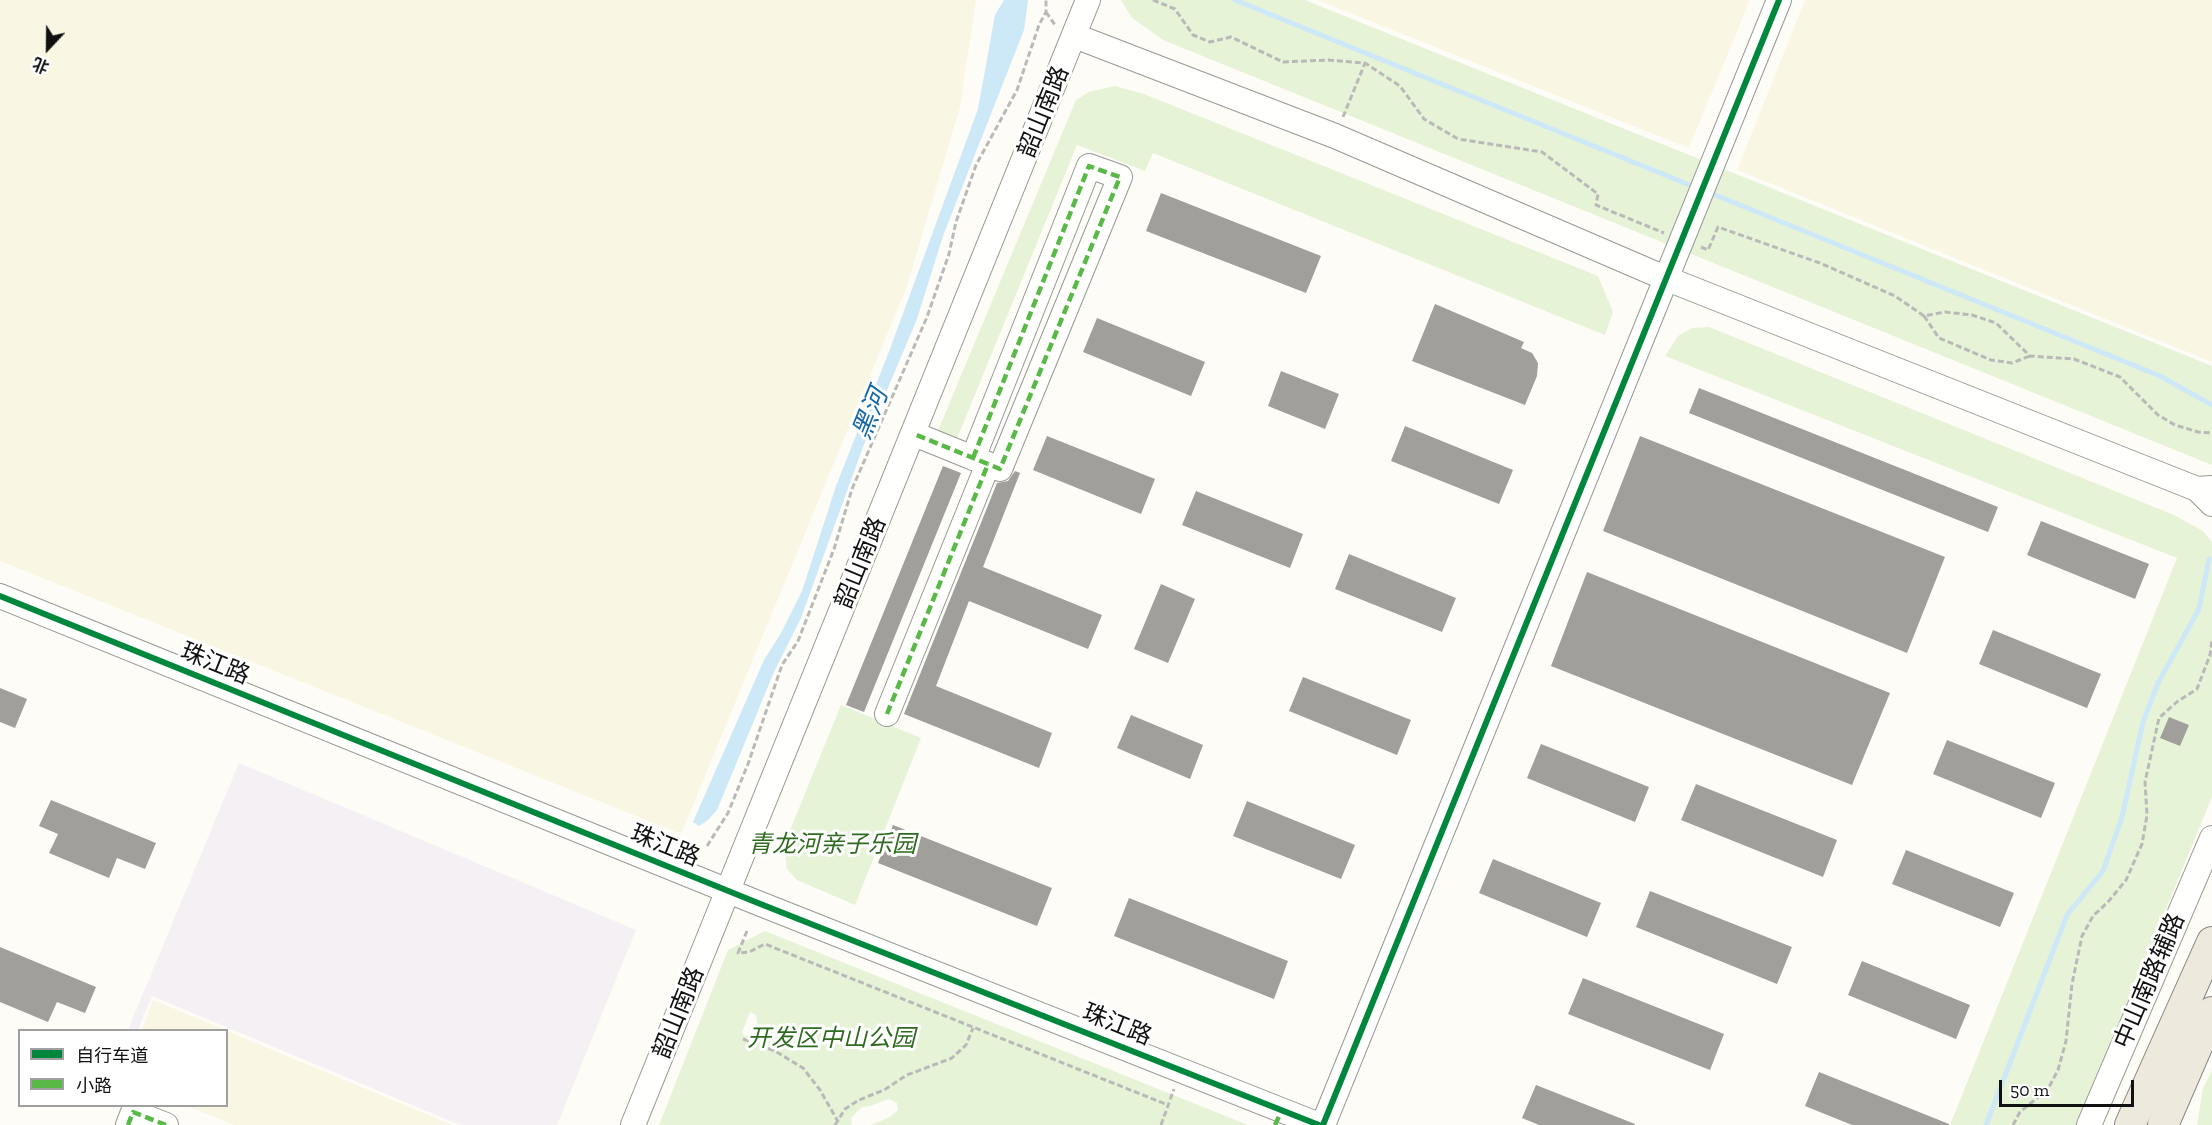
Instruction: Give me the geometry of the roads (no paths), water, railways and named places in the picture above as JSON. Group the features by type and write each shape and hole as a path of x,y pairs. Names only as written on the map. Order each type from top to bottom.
{"main road":[{"path":"2130,1125 2212,942"},
{"path":"2163,1125 2212,1012"}],"street":[{"name":"韶山南路","path":"633,1125 1088,0"},
{"path":"1323,1125 1779,0"},
{"path":"1075,36 1335,136 1665,279 2207,494"},
{"path":"887,714 980,461 1089,166 1120,177 1000,469 980,461 914,434"},
{"name":"珠江路","path":"0,596 728,891 1182,1070 1279,1118 1319,1125"},
{"name":"中山南路辅路","path":"2089,1125 2212,838"},
{"path":"2179,1125 2186,1072"},
{"path":"128,1125 133,1112 166,1125"}],"water":[{"name":"黑河","path":"1004,0 1028,0 1024,30 943,236 917,319 863,447 801,618 774,672 717,810 699,826 693,822 764,660 781,633 802,591 836,486 890,349 978,109 995,15"}],"waterway":[{"path":"1235,0 1697,188"},
{"path":"1708,192 2160,376 2212,405"},
{"path":"1986,1125 2067,915 2103,871 2122,817 2143,722 2158,683 2199,609 2209,559"}],"park label":[{"name":"青龙河亲子乐园","path":"832,845"},
{"name":"开发区中山公园","path":"831,1039"}]}
